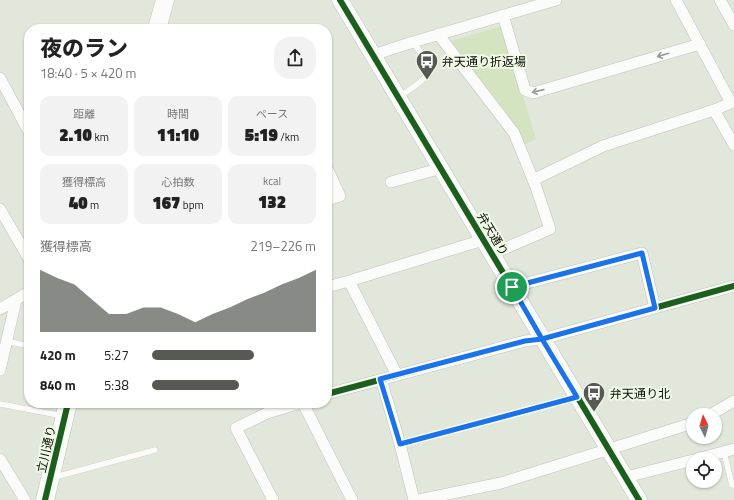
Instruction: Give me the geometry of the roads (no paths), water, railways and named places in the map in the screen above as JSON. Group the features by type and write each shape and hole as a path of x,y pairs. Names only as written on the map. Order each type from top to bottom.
{"main road":[{"path":"158,24 165,0"},
{"name":"立川通り","path":"45,500 66,410"}],"street":[{"name":"弁天通り","path":"340,0 398,98 442,168 542,339 639,500"},
{"path":"373,55 438,34 556,0"},
{"path":"533,180 603,146 714,110 730,103 676,0"},
{"path":"720,0 734,25"},
{"path":"503,16 525,90 533,93 700,44"},
{"path":"438,34 514,133 533,180 550,229 492,254"},
{"path":"0,78 24,123"},
{"path":"714,110 734,145"},
{"path":"391,182 442,168"},
{"path":"332,179 340,196 332,198"},
{"path":"0,209 3,222 24,252"},
{"path":"332,286 349,282 484,240"},
{"path":"512,287 642,253 655,308"},
{"path":"349,282 398,375"},
{"path":"332,393 525,341 542,339 734,286"},
{"path":"0,309 24,295"},
{"path":"0,370 16,300"},
{"path":"380,379 400,444 414,500"},
{"path":"722,408 734,401"},
{"path":"273,500 236,428 267,413 284,408"},
{"path":"305,408 352,500"},
{"path":"419,500 501,483 686,426"},
{"path":"0,459 25,500"},
{"path":"626,477 686,462"}],"lane":[{"path":"398,98 424,79 428,71 426,61 413,42"},
{"path":"6,341 24,345"},
{"path":"400,444 577,397"},
{"path":"0,404 24,406"},
{"path":"44,408 66,410"},
{"path":"51,478 155,450"},
{"path":"729,451 732,485 734,485"}],"place":[{"name":"弁天通り折返場","path":"427,80"},
{"name":"弁天通り北","path":"594,412"}]}
